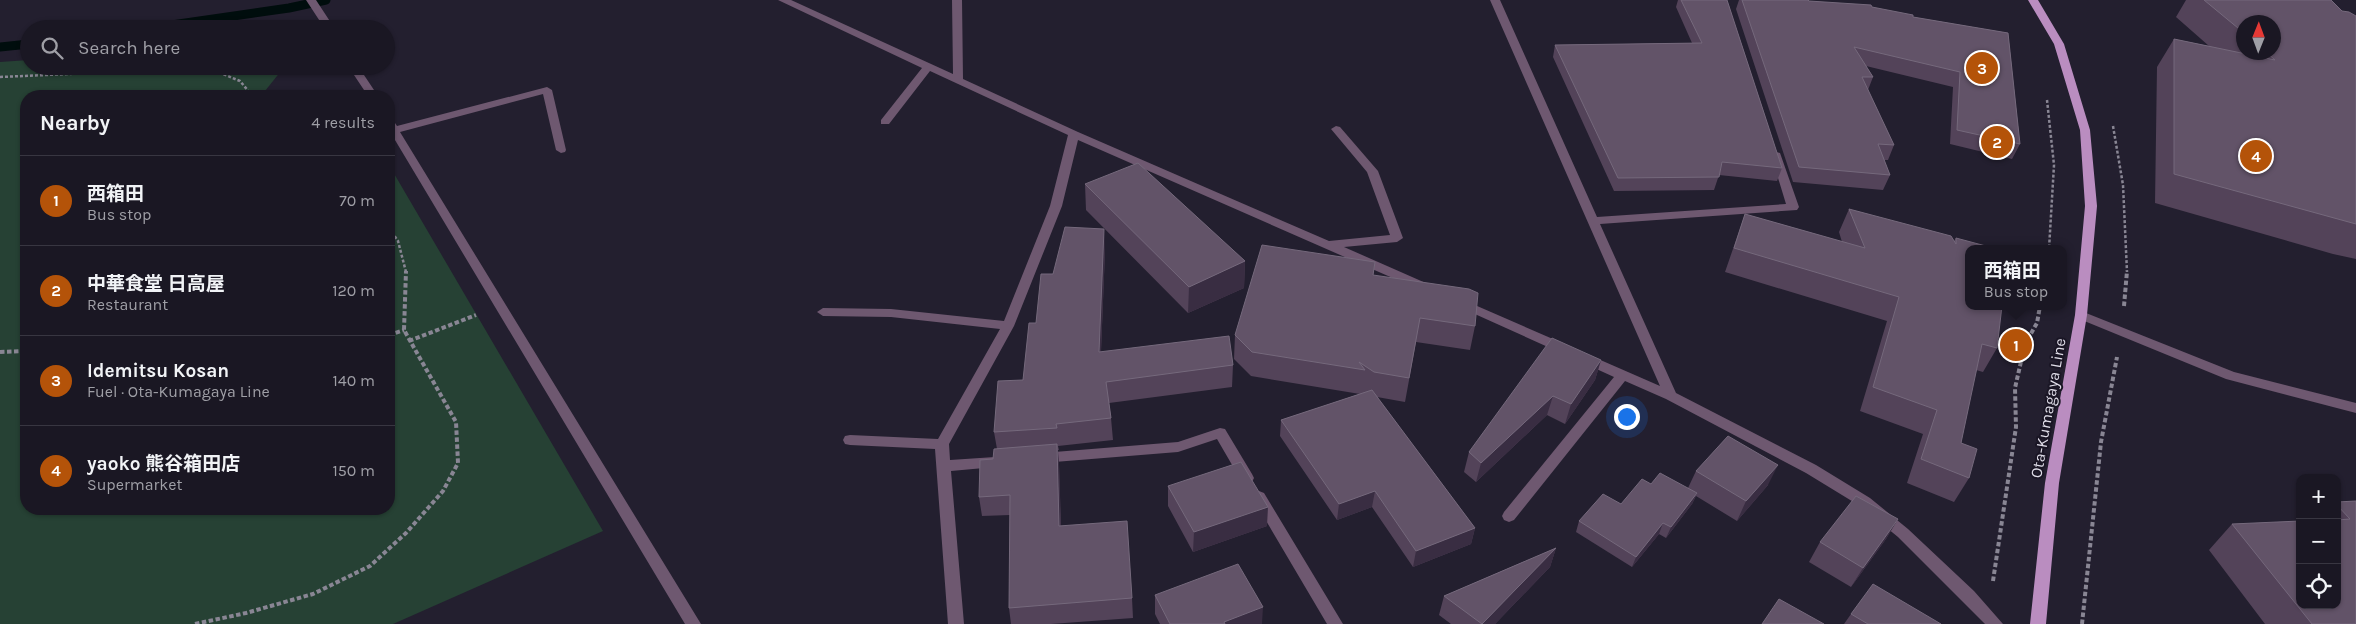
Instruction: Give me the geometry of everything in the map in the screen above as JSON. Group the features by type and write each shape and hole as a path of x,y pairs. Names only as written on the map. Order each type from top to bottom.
{"main road":[{"name":"Ota-Kumagaya Line","path":"2032,0 2059,44 2085,130 2091,206 2081,315 2052,483 2038,624"}],"street":[{"path":"312,0 324,20"},
{"path":"783,0 1074,134 1436,292"},
{"path":"957,0 958,80"},
{"path":"1495,0 1671,396"},
{"path":"885,122 928,67"},
{"path":"359,75 368,90"},
{"path":"395,125 547,90 561,150"},
{"path":"1329,246 1397,238 1372,171 1336,129"},
{"path":"395,133 693,624"},
{"path":"956,624 942,444 1008,326 1056,206 1074,134"},
{"path":"1594,221 1793,207 1772,141"},
{"path":"1454,300 1671,396 1811,469 1865,502 1903,533 1969,596 1991,621"},
{"path":"823,312 891,313 1008,326"},
{"path":"2081,315 2231,376 2356,408"},
{"path":"1509,516 1623,375"},
{"path":"1032,459 1178,447 1220,433 1335,624"},
{"path":"850,440 942,444"},
{"path":"944,466 1012,460"}],"path":[{"path":"0,77 46,75"},
{"path":"225,75 240,81 248,90"},
{"path":"2046,98 2054,165 2049,245"},
{"path":"195,624 246,614 314,594 370,566 406,532 444,491 458,463 456,422 404,330 407,275 398,241 395,237"},
{"path":"409,341 501,306"},
{"path":"1991,621 2016,427 2015,388 2025,344 2037,324 2039,310"},
{"path":"395,333 404,330"},
{"path":"0,352 20,351"}],"green space":[{"path":"20,61 20,75 278,75 266,90 20,90 20,515 395,515 395,175 603,531 393,624 0,624 0,62"}],"building":[{"path":"1681,0 1727,0 1782,168 1722,162 1719,177 1618,178 1555,45 1702,43"},
{"path":"1742,0 1808,0 1871,5 1872,7 1913,15 1913,17 2008,33 2020,144 1957,130 1960,72 1854,47 1873,77 1862,77 1894,145 1878,144 1890,175 1799,167"},
{"path":"2204,0 2331,0 2342,11 2356,16 2356,224 2174,174 2174,39 2236,52 2236,60 2281,60 2281,15 2236,15 2236,26"},
{"path":"1138,163 1245,261 1189,287 1085,184"},
{"path":"1849,209 1951,236 1956,244 1956,238 1982,245 1965,245 1965,310 2002,310 1997,348 1982,344 1961,443 1977,449 1969,478 1921,459 1937,410 1873,387 1899,297 1734,248 1745,214 1865,248"},
{"path":"1065,227 1104,229 1099,352 1229,336 1233,365 1106,382 1111,418 1056,424 1057,428 994,432 998,381 1023,380 1029,323 1036,323 1041,274 1053,274"},
{"path":"1262,245 1375,262 1373,275 1469,289 1478,293 1475,326 1420,318 1409,378 1374,372 1359,362 1365,370 1252,352 1235,335"},
{"path":"1552,338 1601,360 1571,404 1553,396 1481,463 1469,452"},
{"path":"1372,390 1475,528 1416,551 1375,491 1339,504 1281,420"},
{"path":"1728,436 1778,465 1746,501 1696,471"},
{"path":"1057,444 1059,526 1127,521 1132,598 1009,608 1010,495 979,497 980,460 993,459 994,449"},
{"path":"1241,462 1268,507 1194,532 1168,486"},
{"path":"1660,473 1697,493 1671,527 1663,523 1636,557 1579,521 1603,494 1621,504 1642,479 1651,484"},
{"path":"1856,496 1898,519 1863,568 1820,542"},
{"path":"2356,501 2356,624 2312,624 2300,609 2341,609 2341,520 2350,519 2341,509 2341,502"},
{"path":"2296,521 2296,604 2232,524"},
{"path":"1556,548 1482,624 1444,596"},
{"path":"1238,564 1263,607 1224,622 1225,624 1170,624 1155,595"},
{"path":"1873,584 1941,624 1868,624 1851,614"},
{"path":"1779,599 1824,624 1762,624"}],"waterway":[{"path":"206,20 289,8 326,0"},
{"path":"0,47 20,45"}],"place":[{"name":"Idemitsu Kosan","path":"1982,68"},
{"name":"中華食堂 日高屋","path":"1997,142"},
{"name":"yaoko 熊谷箱田店","path":"2256,156"},
{"name":"西箱田","path":"2016,345"}]}
